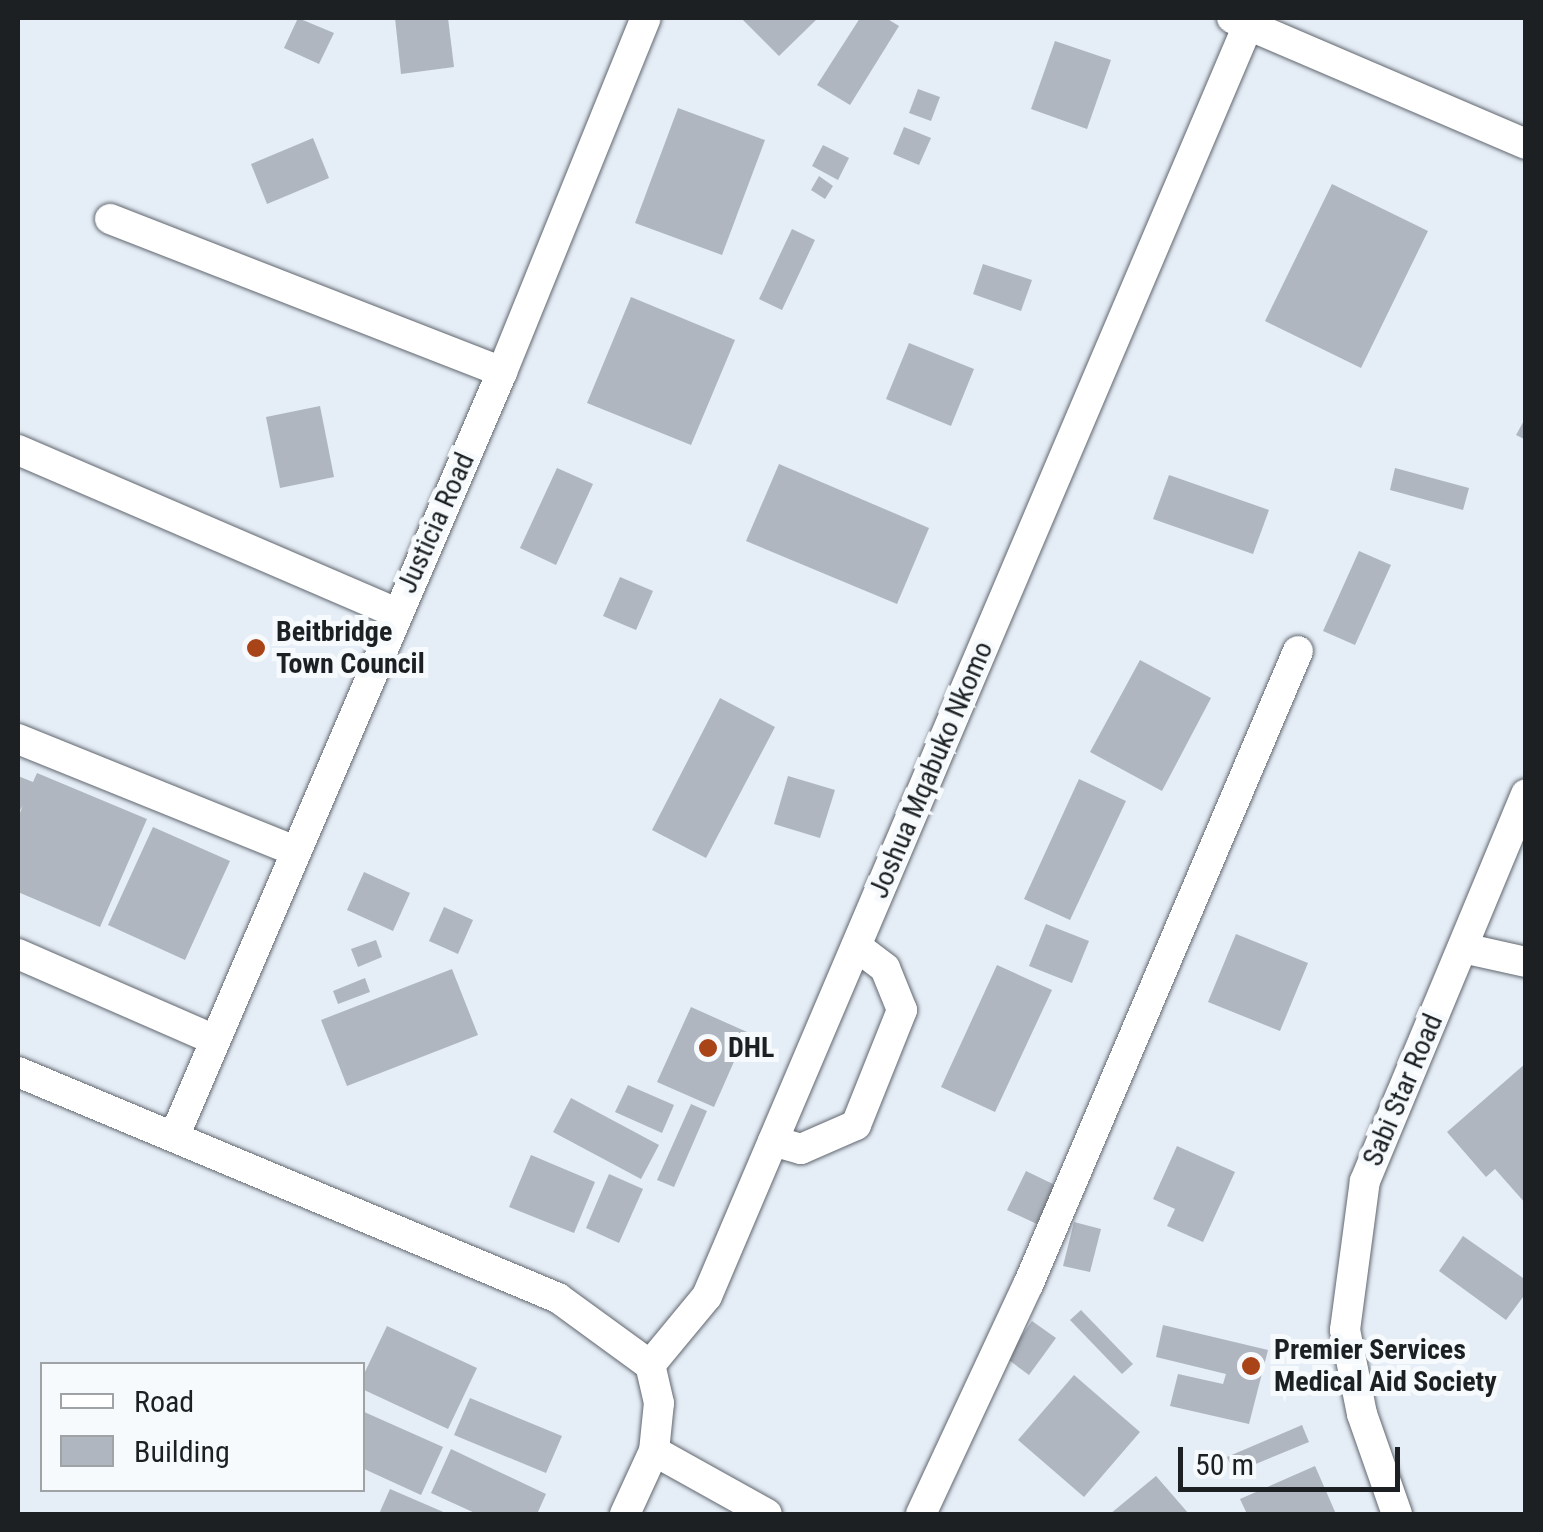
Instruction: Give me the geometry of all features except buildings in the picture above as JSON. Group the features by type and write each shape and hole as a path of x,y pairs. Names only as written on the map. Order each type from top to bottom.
{"street":[{"name":"Justicia Road","path":"174,1137 502,372 646,18"},
{"path":"1244,20 1526,144"},
{"name":"Joshua Mqabuko Nkomo","path":"650,1365 707,1296 1244,20"},
{"path":"110,218 502,372"},
{"path":"18,450 397,613"},
{"path":"921,1514 1028,1285 1298,652"},
{"path":"18,738 296,851"},
{"name":"Sabi Star Road","path":"1397,1514 1362,1414 1346,1330 1364,1181 1526,794"},
{"path":"773,1141 801,1149 856,1125 902,1010 885,968 856,946"},
{"path":"1463,948 1526,962"},
{"path":"18,954 214,1039"},
{"path":"18,1072 558,1298 650,1365 659,1403 654,1451 625,1514"},
{"path":"654,1451 768,1514"}],"place":[{"name":"Beitbridge Town Council","path":"256,648"},
{"name":"DHL","path":"708,1048"},
{"name":"Premier Services Medical Aid Society","path":"1251,1366"}]}
